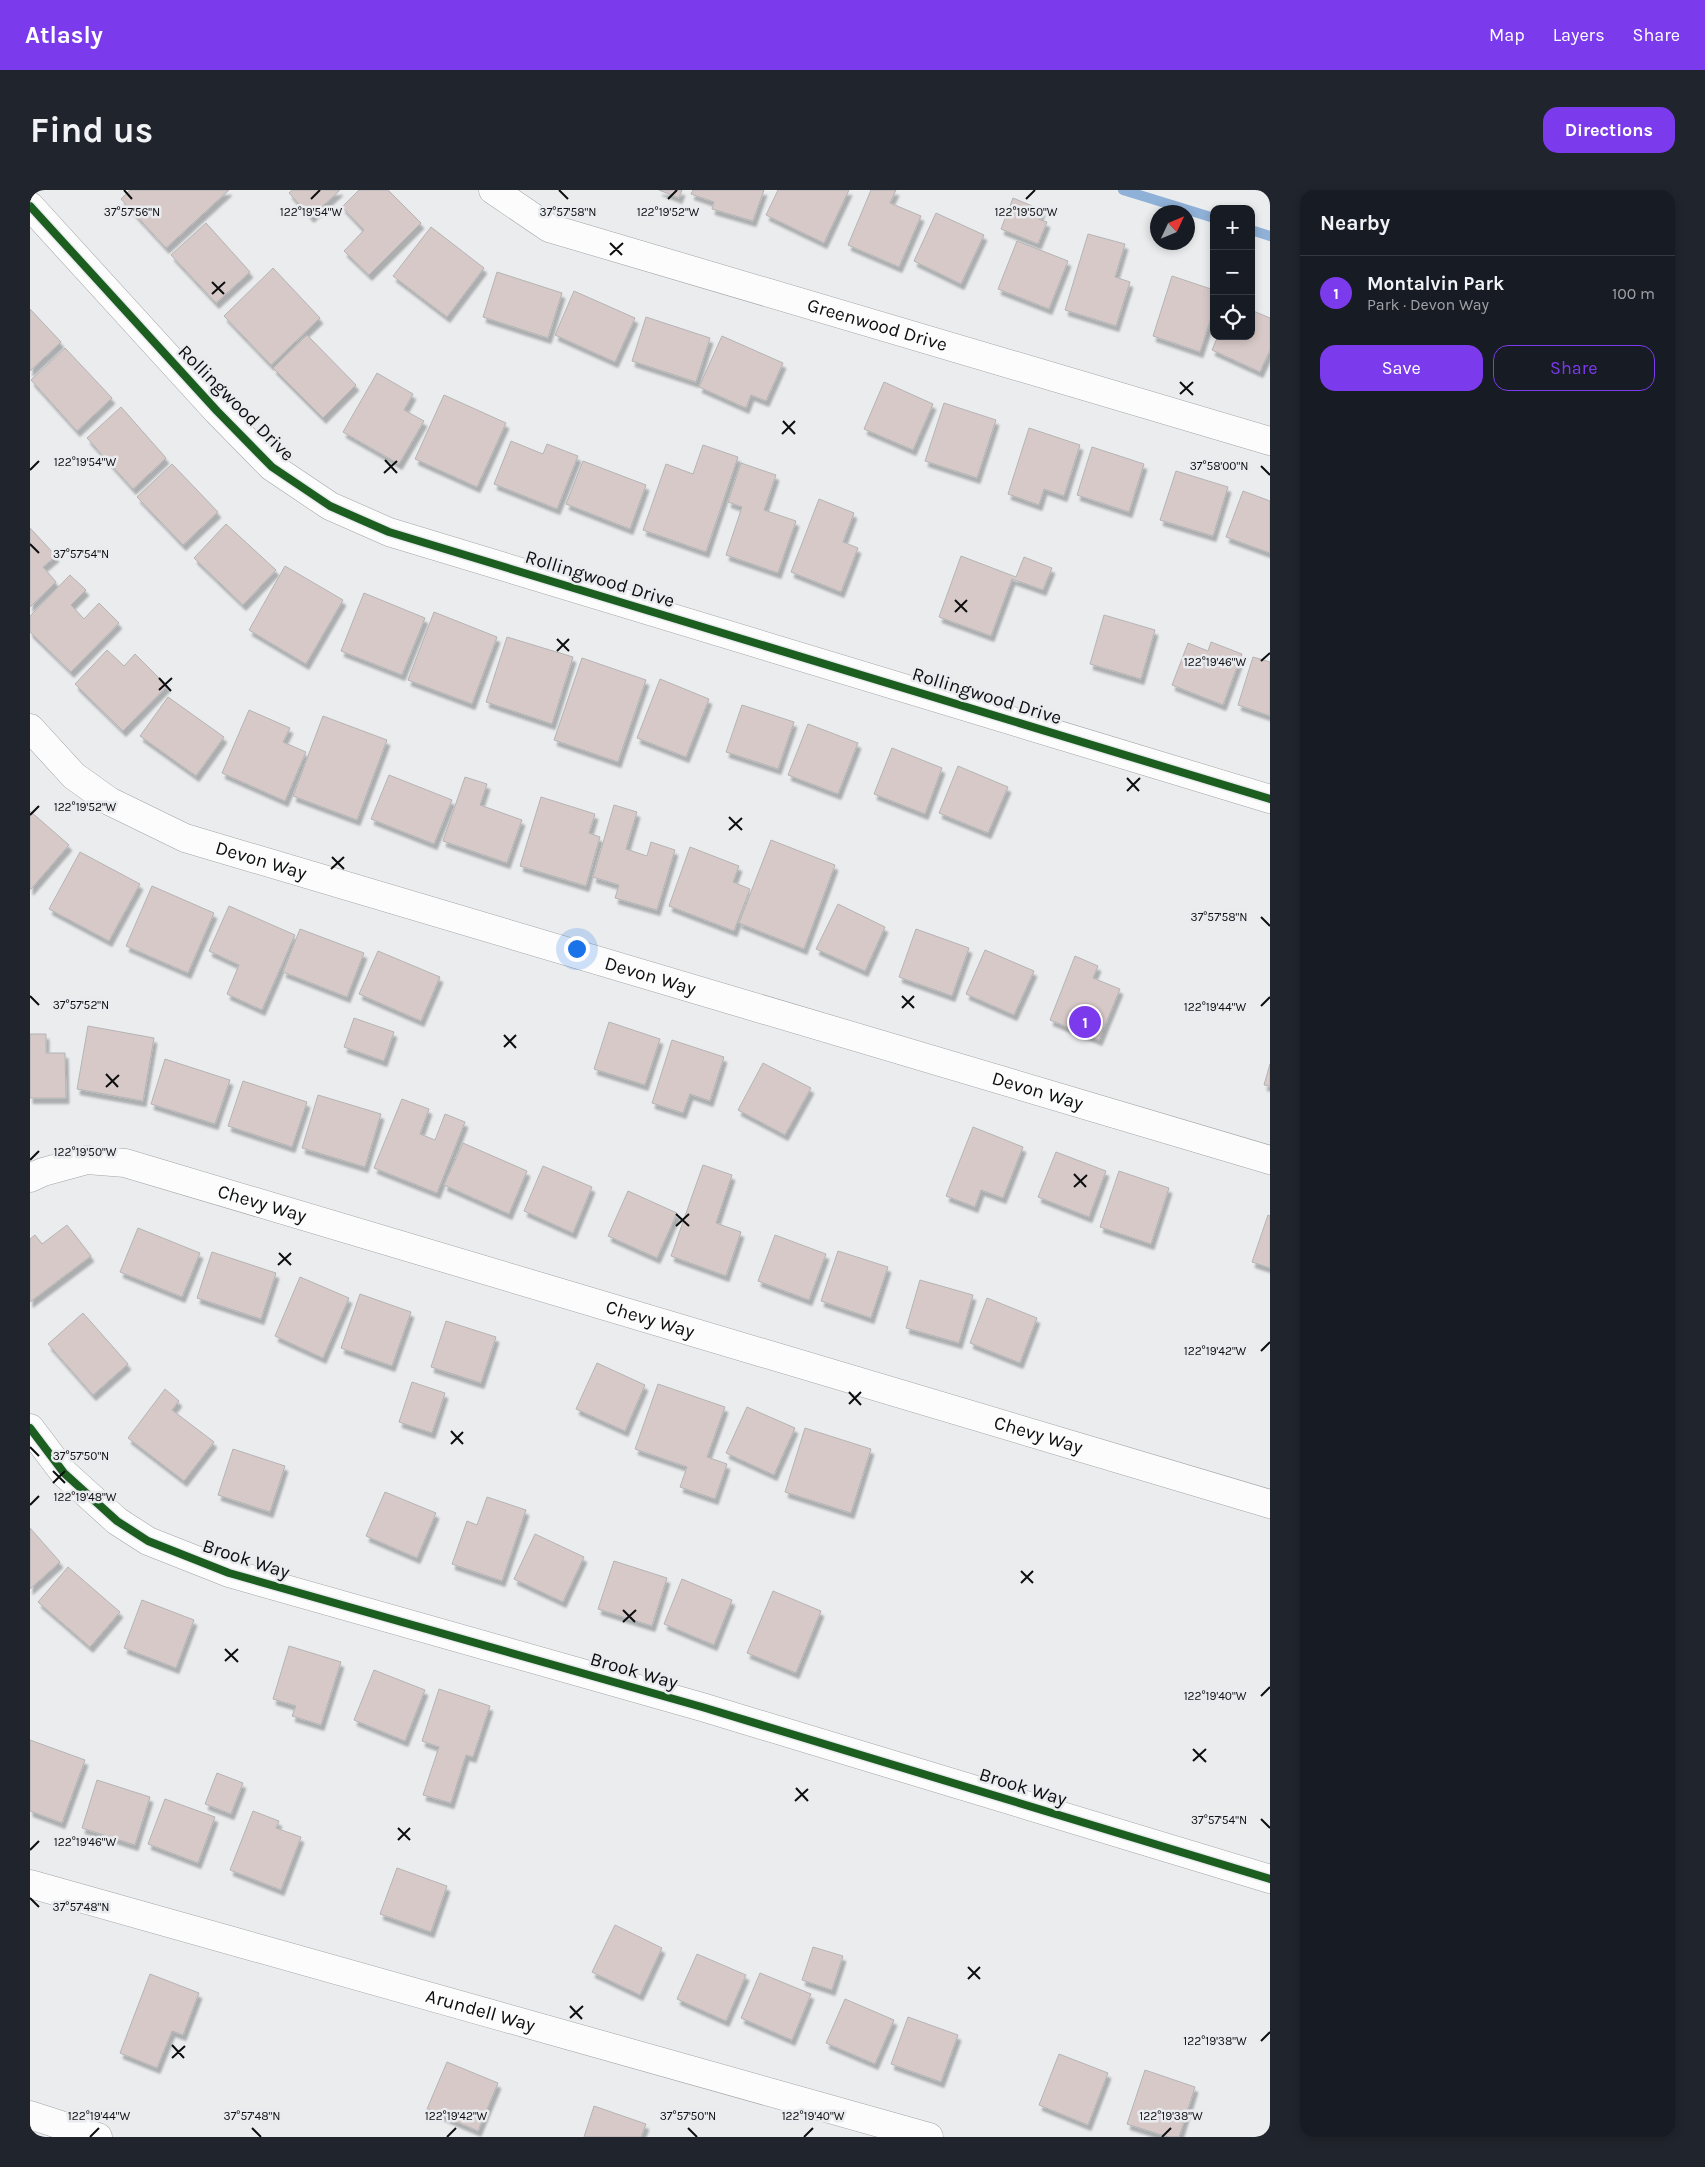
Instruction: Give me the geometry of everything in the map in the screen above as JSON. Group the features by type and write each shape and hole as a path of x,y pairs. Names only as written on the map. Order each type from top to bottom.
{"street":[{"name":"Greenwood Drive","path":"493,190 550,228 1270,441"},
{"name":"Rollingwood Drive","path":"30,206 217,411 258,453 272,467 330,506 389,532 1270,799"},
{"name":"Devon Way","path":"30,728 74,776 109,800 186,838 1270,1160"},
{"name":"Chevy Way","path":"30,1178 43,1172 88,1160 125,1164 1270,1504"},
{"name":"Brook Way","path":"30,1428 64,1473 117,1521 148,1540 228,1574 702,1706 1270,1879"},
{"name":"Arundell Way","path":"30,1884 929,2137"},
{"path":"30,2115 98,2137"}],"building":[{"path":"130,190 229,190 166,248 121,199"},
{"path":"292,190 340,190 311,217 289,193"},
{"path":"359,190 388,190 421,223 369,275 344,251 364,230 342,207"},
{"path":"659,190 682,190 679,198"},
{"path":"693,190 764,190 753,221 712,209 714,202 691,194"},
{"path":"778,190 849,190 824,243 766,215"},
{"path":"871,190 896,190 890,203 921,216 899,267 848,245"},
{"path":"1013,198 1042,210 1038,219 1047,222 1038,244 1001,229"},
{"path":"936,213 984,235 961,284 914,261"},
{"path":"206,223 250,272 216,303 171,255"},
{"path":"431,227 484,268 447,317 393,276"},
{"path":"1088,234 1125,244 1115,277 1130,282 1116,326 1065,310"},
{"path":"1017,241 1068,261 1049,309 998,289"},
{"path":"273,268 320,318 271,365 224,316"},
{"path":"497,272 562,293 548,338 483,317"},
{"path":"1172,276 1210,289 1210,321 1200,352 1153,336"},
{"path":"574,291 635,318 615,362 555,335"},
{"path":"30,309 61,342 30,371"},
{"path":"1255,312 1270,318 1270,350 1260,372 1212,350 1216,340 1255,340"},
{"path":"646,317 710,338 696,382 632,361"},
{"path":"307,335 356,385 323,418 273,368"},
{"path":"722,336 783,363 766,401 751,395 746,408 699,387"},
{"path":"65,348 112,398 77,431 31,380"},
{"path":"377,373 413,394 404,410 424,421 399,464 343,432"},
{"path":"884,382 933,404 913,450 864,429"},
{"path":"444,395 506,423 477,487 415,459"},
{"path":"944,403 996,420 977,478 925,461"},
{"path":"121,407 166,458 133,489 87,438"},
{"path":"1029,428 1080,445 1064,496 1044,489 1039,505 1008,494"},
{"path":"511,441 543,454 547,444 578,456 557,509 494,484"},
{"path":"703,445 738,457 706,552 643,530 666,464 693,474"},
{"path":"1092,447 1144,464 1129,512 1077,495"},
{"path":"583,461 646,485 630,529 566,504"},
{"path":"741,463 776,475 764,510 796,521 778,573 726,555 742,507 728,502"},
{"path":"172,464 218,512 183,545 137,497"},
{"path":"1176,471 1228,487 1213,536 1160,520"},
{"path":"1243,491 1270,501 1270,553 1226,537"},
{"path":"819,499 854,513 843,542 858,548 841,592 791,572"},
{"path":"226,524 276,570 243,605 194,558"},
{"path":"30,528 56,556 43,567 56,582 30,607"},
{"path":"961,556 1016,577 1024,557 1052,568 1043,590 1012,579 991,636 939,617"},
{"path":"285,566 343,600 306,664 249,630"},
{"path":"70,575 86,590 71,605 84,619 99,603 119,623 71,672 30,632 30,616"},
{"path":"364,593 425,618 402,675 341,651"},
{"path":"434,612 497,637 472,704 408,680"},
{"path":"1104,615 1155,630 1141,679 1090,664"},
{"path":"507,637 573,657 552,724 486,702"},
{"path":"1211,642 1242,654 1223,705 1172,685 1188,643 1208,651"},
{"path":"107,650 124,666 135,654 167,686 123,731 75,684"},
{"path":"1253,657 1270,662 1270,716 1238,705"},
{"path":"582,658 646,680 618,762 554,740"},
{"path":"660,679 709,699 686,757 637,738"},
{"path":"168,697 224,737 196,776 140,736"},
{"path":"742,705 794,722 778,769 726,752"},
{"path":"249,710 290,728 283,742 306,752 285,801 222,773"},
{"path":"323,716 387,740 357,820 293,796"},
{"path":"808,724 858,743 838,794 788,775"},
{"path":"892,748 942,768 925,814 874,794"},
{"path":"958,766 1008,787 988,833 939,813"},
{"path":"389,775 452,800 434,844 371,819"},
{"path":"465,777 487,784 480,805 522,820 507,863 443,841"},
{"path":"541,797 595,814 589,833 600,837 586,886 520,866"},
{"path":"614,805 637,812 626,849 647,856 651,842 675,850 657,910 615,898 619,885 593,877"},
{"path":"30,811 69,845 31,889 30,889"},
{"path":"771,840 835,865 804,949 739,923"},
{"path":"690,847 739,866 733,882 750,889 734,931 669,906"},
{"path":"80,852 140,884 109,941 49,909"},
{"path":"152,886 214,913 188,973 126,946"},
{"path":"838,904 885,927 865,971 816,949"},
{"path":"229,906 295,935 262,1010 227,994 239,965 209,951"},
{"path":"300,929 364,953 347,997 283,972"},
{"path":"916,929 969,948 952,996 899,977"},
{"path":"985,950 1034,971 1014,1015 966,994"},
{"path":"378,951 440,977 421,1021 359,994"},
{"path":"1075,956 1098,966 1093,978 1120,989 1099,1040 1050,1020"},
{"path":"354,1018 394,1032 384,1061 344,1047"},
{"path":"609,1022 660,1039 645,1085 594,1069"},
{"path":"88,1026 154,1038 143,1101 77,1089"},
{"path":"30,1034 46,1034 46,1053 65,1053 66,1098 30,1098"},
{"path":"672,1040 724,1057 710,1101 690,1094 683,1113 652,1103"},
{"path":"165,1059 230,1080 215,1124 151,1104"},
{"path":"763,1063 811,1088 785,1135 738,1110"},
{"path":"1270,1064 1270,1086 1264,1085"},
{"path":"243,1081 307,1102 292,1147 228,1126"},
{"path":"318,1095 381,1114 365,1167 302,1148"},
{"path":"402,1099 429,1109 420,1134 435,1140 445,1114 465,1122 437,1193 374,1168"},
{"path":"973,1127 1023,1147 1003,1198 981,1190 975,1207 946,1196"},
{"path":"463,1143 527,1171 509,1214 444,1185"},
{"path":"1056,1152 1106,1171 1089,1217 1038,1197"},
{"path":"703,1165 732,1175 716,1223 741,1232 726,1276 671,1256"},
{"path":"543,1166 592,1187 573,1233 524,1211"},
{"path":"1119,1171 1169,1188 1151,1244 1100,1227"},
{"path":"628,1191 677,1213 657,1258 608,1236"},
{"path":"1268,1215 1270,1216 1270,1268 1252,1262"},
{"path":"67,1225 91,1256 30,1302 30,1239 35,1235 42,1244"},
{"path":"138,1228 200,1253 182,1297 120,1272"},
{"path":"775,1235 826,1254 809,1300 758,1281"},
{"path":"838,1251 888,1267 871,1318 821,1301"},
{"path":"212,1252 276,1273 261,1319 197,1298"},
{"path":"300,1277 349,1298 323,1358 275,1336"},
{"path":"920,1280 973,1295 959,1343 906,1328"},
{"path":"360,1294 411,1312 392,1366 341,1348"},
{"path":"987,1298 1037,1318 1020,1363 970,1343"},
{"path":"83,1313 128,1364 93,1395 48,1344"},
{"path":"446,1321 496,1337 481,1383 431,1367"},
{"path":"597,1363 645,1385 625,1431 576,1409"},
{"path":"412,1382 445,1393 432,1433 399,1422"},
{"path":"658,1384 725,1407 707,1457 727,1464 715,1499 680,1487 687,1467 635,1449"},
{"path":"165,1389 179,1401 172,1410 214,1442 184,1481 128,1438"},
{"path":"747,1407 795,1428 774,1475 726,1453"},
{"path":"805,1428 871,1449 851,1513 785,1492"},
{"path":"233,1449 285,1466 270,1512 218,1495"},
{"path":"385,1492 436,1513 417,1558 366,1536"},
{"path":"487,1497 526,1510 502,1581 452,1564 467,1521 477,1525"},
{"path":"30,1528 60,1562 30,1589"},
{"path":"535,1534 584,1557 563,1602 514,1579"},
{"path":"614,1561 667,1578 652,1626 598,1609"},
{"path":"68,1567 120,1612 90,1647 38,1602"},
{"path":"682,1579 732,1600 714,1645 664,1624"},
{"path":"773,1591 821,1611 796,1673 747,1653"},
{"path":"142,1600 194,1620 176,1668 124,1648"},
{"path":"289,1646 341,1662 321,1725 292,1716 296,1706 273,1699"},
{"path":"374,1670 425,1690 405,1741 354,1720"},
{"path":"439,1689 490,1706 473,1757 466,1755 451,1803 423,1795 439,1747 422,1741"},
{"path":"30,1740 85,1760 62,1823 30,1811"},
{"path":"217,1773 243,1783 231,1814 205,1804"},
{"path":"97,1780 150,1797 135,1845 82,1828"},
{"path":"165,1799 215,1817 198,1863 148,1844"},
{"path":"253,1811 279,1821 276,1828 301,1837 281,1890 230,1870"},
{"path":"397,1868 447,1886 431,1932 380,1914"},
{"path":"615,1925 662,1948 640,1995 592,1972"},
{"path":"813,1947 843,1956 832,1990 802,1980"},
{"path":"697,1954 746,1975 726,2021 677,1999"},
{"path":"760,1973 811,1994 792,2040 741,2018"},
{"path":"150,1974 199,1993 183,2035 172,2031 157,2068 120,2053"},
{"path":"845,1999 894,2020 875,2064 826,2043"},
{"path":"908,2017 958,2035 941,2082 891,2064"},
{"path":"1059,2054 1108,2073 1088,2125 1039,2105"},
{"path":"447,2062 498,2083 478,2131 427,2109"},
{"path":"1145,2070 1195,2087 1179,2137 1168,2137 1127,2124"},
{"path":"594,2106 646,2124 641,2137 584,2137"}],"waterway":[{"path":"1123,190 1210,217"},
{"path":"1255,231 1270,236"}],"cycle path":[{"path":"30,206 217,411 272,467 330,506 389,532 1270,799"},
{"path":"30,1428 64,1473 117,1521 148,1541 229,1573 702,1707 1270,1879"}],"place":[{"name":"Montalvin Park","path":"1085,1022"}]}
